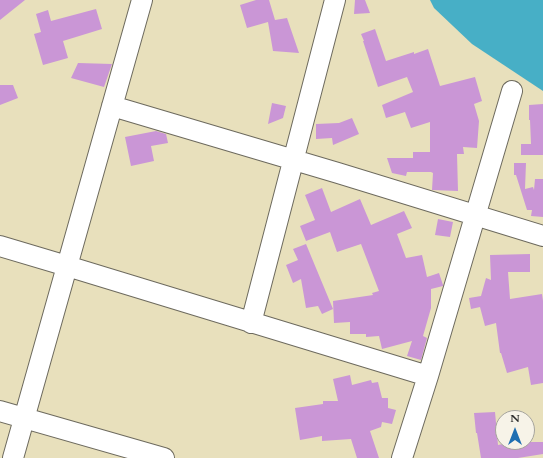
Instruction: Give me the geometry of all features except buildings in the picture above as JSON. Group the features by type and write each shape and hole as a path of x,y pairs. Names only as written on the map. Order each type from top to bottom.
{"street":[{"path":"13,458 142,0"},
{"path":"251,323 335,0"},
{"path":"402,458 428,376 512,91"},
{"path":"112,106 543,236"},
{"path":"0,246 428,376"},
{"path":"0,411 164,458"}],"water":[{"path":"430,0 543,0 543,91 472,44 434,8"}]}
